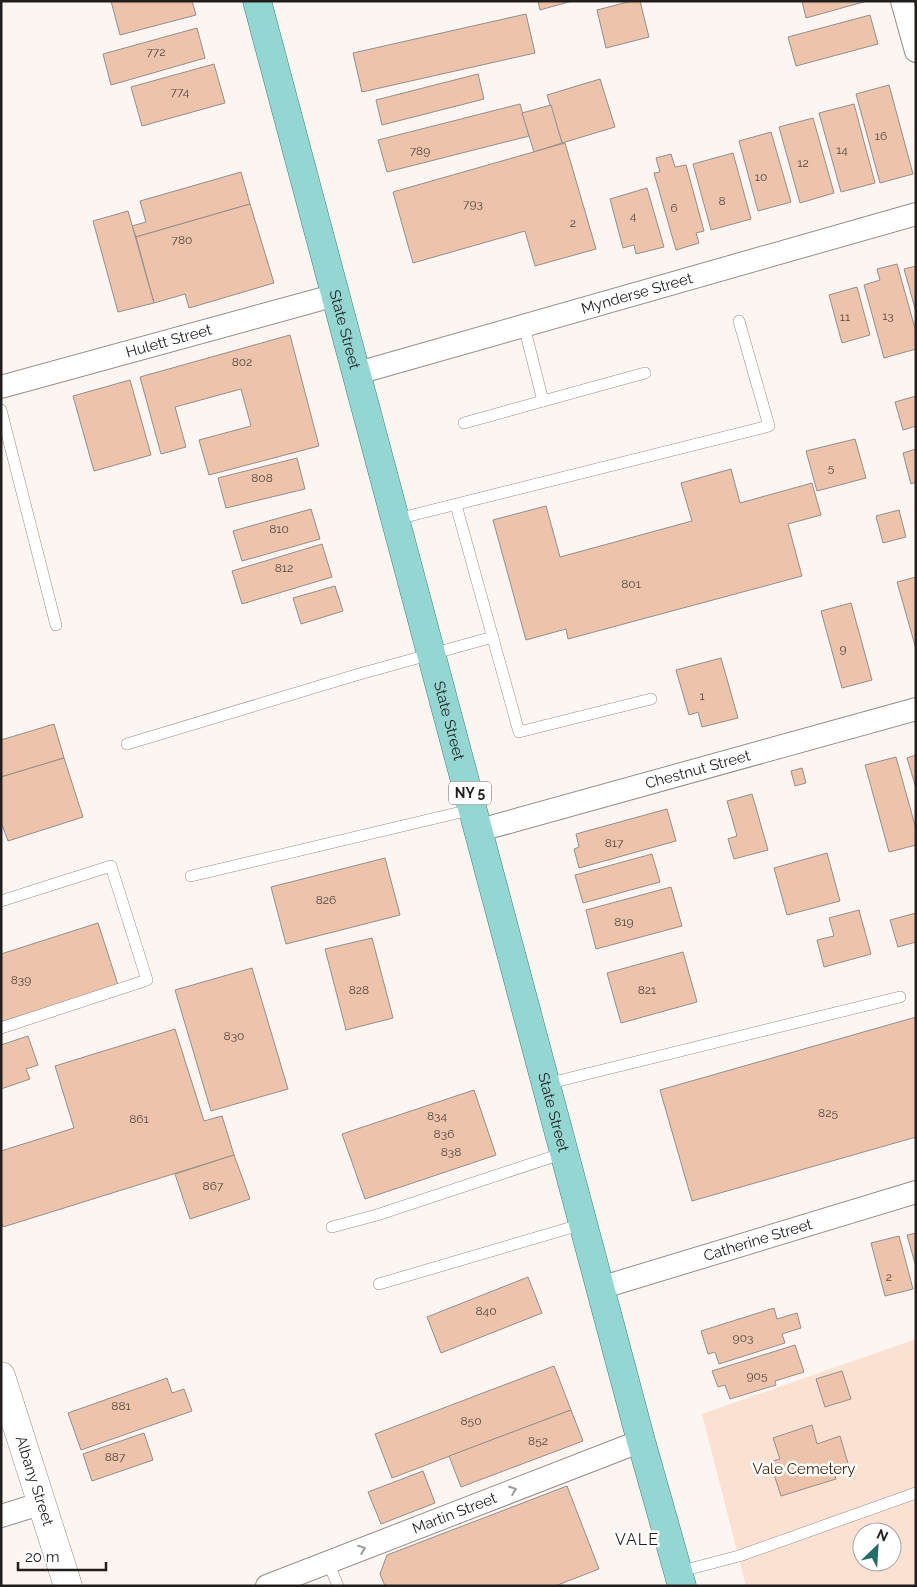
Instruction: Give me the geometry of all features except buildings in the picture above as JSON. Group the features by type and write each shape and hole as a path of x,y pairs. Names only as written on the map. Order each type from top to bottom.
{"main road":[{"name":"State Street","path":"257,1 397,519 641,1441 681,1581"}],"street":[{"path":"902,1 916,51"},
{"name":"Mynderse Street","path":"358,374 916,214"},
{"name":"Hulett Street","path":"1,387 336,295"},
{"name":"Chestnut Street","path":"477,820 916,709"},
{"name":"Catherine Street","path":"600,1288 916,1192"},
{"name":"Albany Street","path":"1,1376 68,1586"},
{"name":"Martin Street","path":"267,1586 641,1441"},
{"path":"1,1516 43,1503"}],"lane":[{"path":"397,519 769,426 739,321"},
{"path":"524,326 543,400"},
{"path":"464,423 645,373"},
{"path":"1,410 56,624"},
{"path":"456,505 520,732 651,699"},
{"path":"127,744 432,653 493,637"},
{"path":"191,876 477,820"},
{"path":"1,901 110,866 147,980 1,1028"},
{"path":"546,1084 900,998"},
{"path":"332,1226 377,1215 564,1153"},
{"path":"379,1284 583,1224"},
{"path":"681,1581 738,1556 916,1493"},
{"path":"328,1562 338,1586"}],"green space":[{"name":"Vale Cemetery","path":"916,1339 916,1586 746,1586 702,1414"}],"district":[{"name":"VALE","path":"637,1539"}]}
